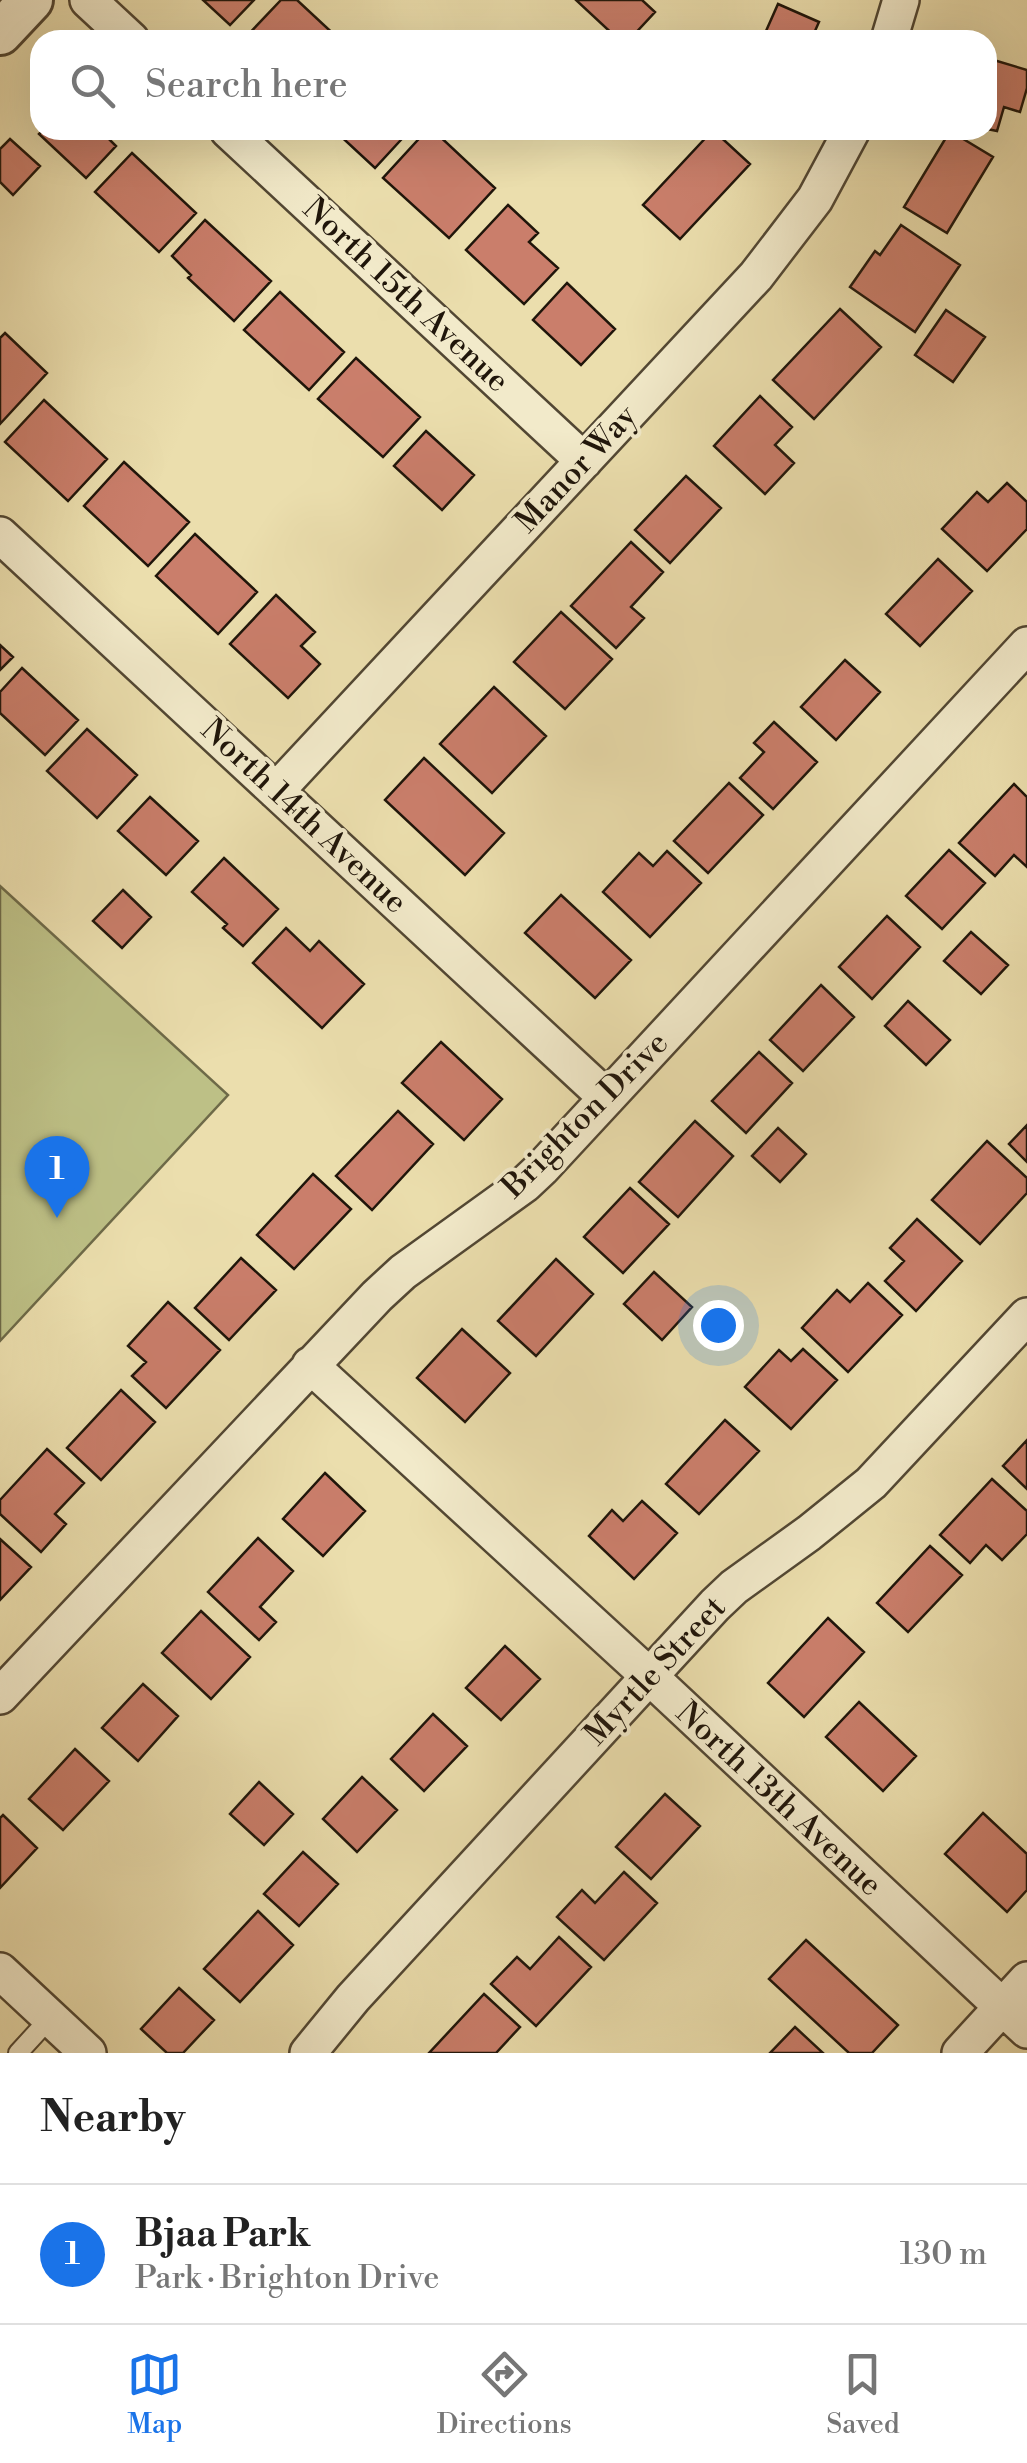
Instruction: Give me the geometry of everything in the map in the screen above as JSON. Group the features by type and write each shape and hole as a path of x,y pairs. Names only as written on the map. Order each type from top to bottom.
{"street":[{"path":"0,34 32,0"},
{"path":"88,0 121,30"},
{"path":"892,30 902,0"},
{"name":"North 15th Avenue","path":"239,140 584,461"},
{"name":"Manor Way","path":"276,791 743,290 815,199 847,140"},
{"name":"North 14th Avenue","path":"0,535 607,1098"},
{"name":"Brighton Drive","path":"0,1696 377,1296 403,1272 534,1176 1027,644"},
{"name":"Myrtle Street","path":"308,2053 353,1998 734,1587 871,1483 1027,1316"},
{"name":"North 13th Avenue","path":"310,1365 1014,2019"},
{"path":"0,1971 88,2053"},
{"path":"960,2053 1014,2019 1027,1980"}],"lane":[{"path":"18,2053 50,2018"}],"green space":[{"path":"0,886 228,1095 0,1341"}],"building":[{"path":"203,0 254,0 230,25"},
{"path":"281,0 297,0 329,30 252,30"},
{"path":"576,0 642,0 655,12 638,30 608,30"},
{"path":"778,4 819,22 815,30 766,30"},
{"path":"997,61 1027,70 1020,112 1004,107 997,131"},
{"path":"10,139 40,166 13,195 0,182 0,149"},
{"path":"45,140 110,140 116,146 86,178"},
{"path":"345,140 401,140 375,168"},
{"path":"418,140 444,140 495,188 449,238 383,178"},
{"path":"704,140 724,140 750,164 680,239 643,205"},
{"path":"945,140 965,140 993,157 947,233 904,207"},
{"path":"132,153 196,213 159,252 95,192"},
{"path":"508,205 538,233 529,242 558,268 524,304 466,250"},
{"path":"205,220 271,281 234,321 188,278 191,275 172,256"},
{"path":"901,225 960,265 915,332 850,287 875,251 880,255"},
{"path":"567,283 615,329 581,365 533,320"},
{"path":"280,292 344,352 309,390 244,330"},
{"path":"840,309 881,347 814,419 773,380"},
{"path":"946,310 985,337 953,382 915,355"},
{"path":"5,333 47,373 0,424 0,338"},
{"path":"356,358 420,417 383,457 318,399"},
{"path":"760,396 792,427 775,445 794,463 765,494 714,446"},
{"path":"44,400 107,459 68,501 5,442"},
{"path":"426,431 474,475 442,510 394,466"},
{"path":"124,462 189,522 148,566 84,506"},
{"path":"686,476 721,508 670,563 635,530"},
{"path":"1007,483 1027,502 1027,529 987,571 942,529 977,492 988,502"},
{"path":"195,534 257,592 218,634 156,576"},
{"path":"631,542 663,572 631,607 644,618 616,648 571,606"},
{"path":"938,559 972,591 920,646 886,614"},
{"path":"276,595 315,632 301,646 320,664 288,698 230,644"},
{"path":"561,612 612,659 565,709 514,662"},
{"path":"0,645 13,657 0,670"},
{"path":"845,660 880,692 836,740 801,707"},
{"path":"22,668 78,720 45,755 0,713 0,692"},
{"path":"494,687 546,736 492,793 440,744"},
{"path":"774,722 817,762 773,809 740,778 764,752 754,743"},
{"path":"87,729 137,775 97,818 47,771"},
{"path":"424,758 504,833 465,875 385,800"},
{"path":"729,783 763,815 708,873 674,841"},
{"path":"1014,784 1027,797 1027,867 1014,855 995,876 959,843"},
{"path":"150,797 198,841 166,875 118,831"},
{"path":"949,850 985,883 942,929 906,896"},
{"path":"667,851 701,883 650,937 603,892 639,853 653,866"},
{"path":"224,858 278,909 243,946 223,928 227,924 192,892"},
{"path":"123,890 151,917 122,948 93,921"},
{"path":"561,895 631,960 595,998 525,933"},
{"path":"887,916 920,947 872,999 839,967"},
{"path":"286,928 310,951 319,941 364,984 322,1028 253,963"},
{"path":"971,932 1008,965 981,994 944,961"},
{"path":"821,985 854,1017 803,1071 770,1040"},
{"path":"908,1001 950,1040 926,1065 885,1026"},
{"path":"441,1042 502,1099 464,1140 402,1083"},
{"path":"759,1052 792,1083 746,1133 712,1101"},
{"path":"398,1111 433,1144 372,1210 336,1176"},
{"path":"695,1121 733,1156 678,1217 639,1182"},
{"path":"1027,1125 1027,1162 1009,1144"},
{"path":"778,1128 806,1154 780,1182 752,1156"},
{"path":"987,1141 1027,1178 1027,1193 980,1244 932,1200"},
{"path":"313,1174 351,1209 294,1269 257,1235"},
{"path":"630,1188 669,1224 623,1273 584,1237"},
{"path":"917,1219 962,1261 916,1311 885,1281 904,1261 890,1248"},
{"path":"241,1258 276,1290 229,1340 195,1308"},
{"path":"556,1259 593,1294 536,1356 498,1321"},
{"path":"654,1272 692,1307 662,1340 624,1304"},
{"path":"868,1283 902,1315 848,1372 802,1328 837,1290 850,1302"},
{"path":"168,1302 220,1350 166,1408 132,1376 146,1362 128,1346"},
{"path":"462,1329 510,1373 465,1422 417,1378"},
{"path":"803,1349 837,1380 791,1429 745,1387 779,1350 791,1361"},
{"path":"121,1390 155,1422 101,1480 67,1448"},
{"path":"725,1420 759,1451 699,1514 666,1484"},
{"path":"1027,1440 1027,1489 1003,1466"},
{"path":"47,1449 84,1483 55,1514 66,1524 41,1552 0,1514 0,1500"},
{"path":"325,1473 365,1511 323,1556 283,1519"},
{"path":"992,1479 1027,1511 1027,1534 1002,1560 986,1545 970,1563 940,1535"},
{"path":"642,1501 677,1533 634,1579 589,1536 612,1510 623,1521"},
{"path":"258,1538 293,1571 260,1607 276,1622 259,1640 208,1592"},
{"path":"0,1539 31,1567 0,1600"},
{"path":"930,1546 962,1575 908,1632 877,1603"},
{"path":"201,1611 250,1657 211,1699 162,1653"},
{"path":"828,1618 864,1652 804,1717 768,1683"},
{"path":"505,1646 540,1679 501,1720 466,1688"},
{"path":"143,1684 178,1716 138,1761 102,1728"},
{"path":"859,1702 916,1756 883,1791 826,1737"},
{"path":"433,1714 467,1746 424,1791 391,1759"},
{"path":"75,1749 109,1781 63,1830 29,1799"},
{"path":"362,1777 397,1810 357,1852 323,1819"},
{"path":"259,1782 293,1814 264,1845 230,1814"},
{"path":"665,1794 700,1826 651,1879 616,1847"},
{"path":"983,1813 1027,1854 1027,1890 1007,1912 945,1854"},
{"path":"3,1815 37,1848 0,1888 0,1818"},
{"path":"303,1852 338,1884 299,1926 264,1894"},
{"path":"624,1872 657,1903 604,1960 557,1917 582,1890 595,1903"},
{"path":"258,1911 293,1945 240,2002 204,1969"},
{"path":"559,1937 591,1967 536,2026 491,1984 517,1957 530,1969"},
{"path":"806,1940 898,2025 872,2053 849,2053 769,1979"},
{"path":"179,1988 214,2020 183,2053 167,2053 141,2029"},
{"path":"484,1994 520,2027 496,2053 429,2053"},
{"path":"795,2027 823,2053 770,2053"}],"place":[{"name":"Bjaa Park","path":"57,1218"}]}
